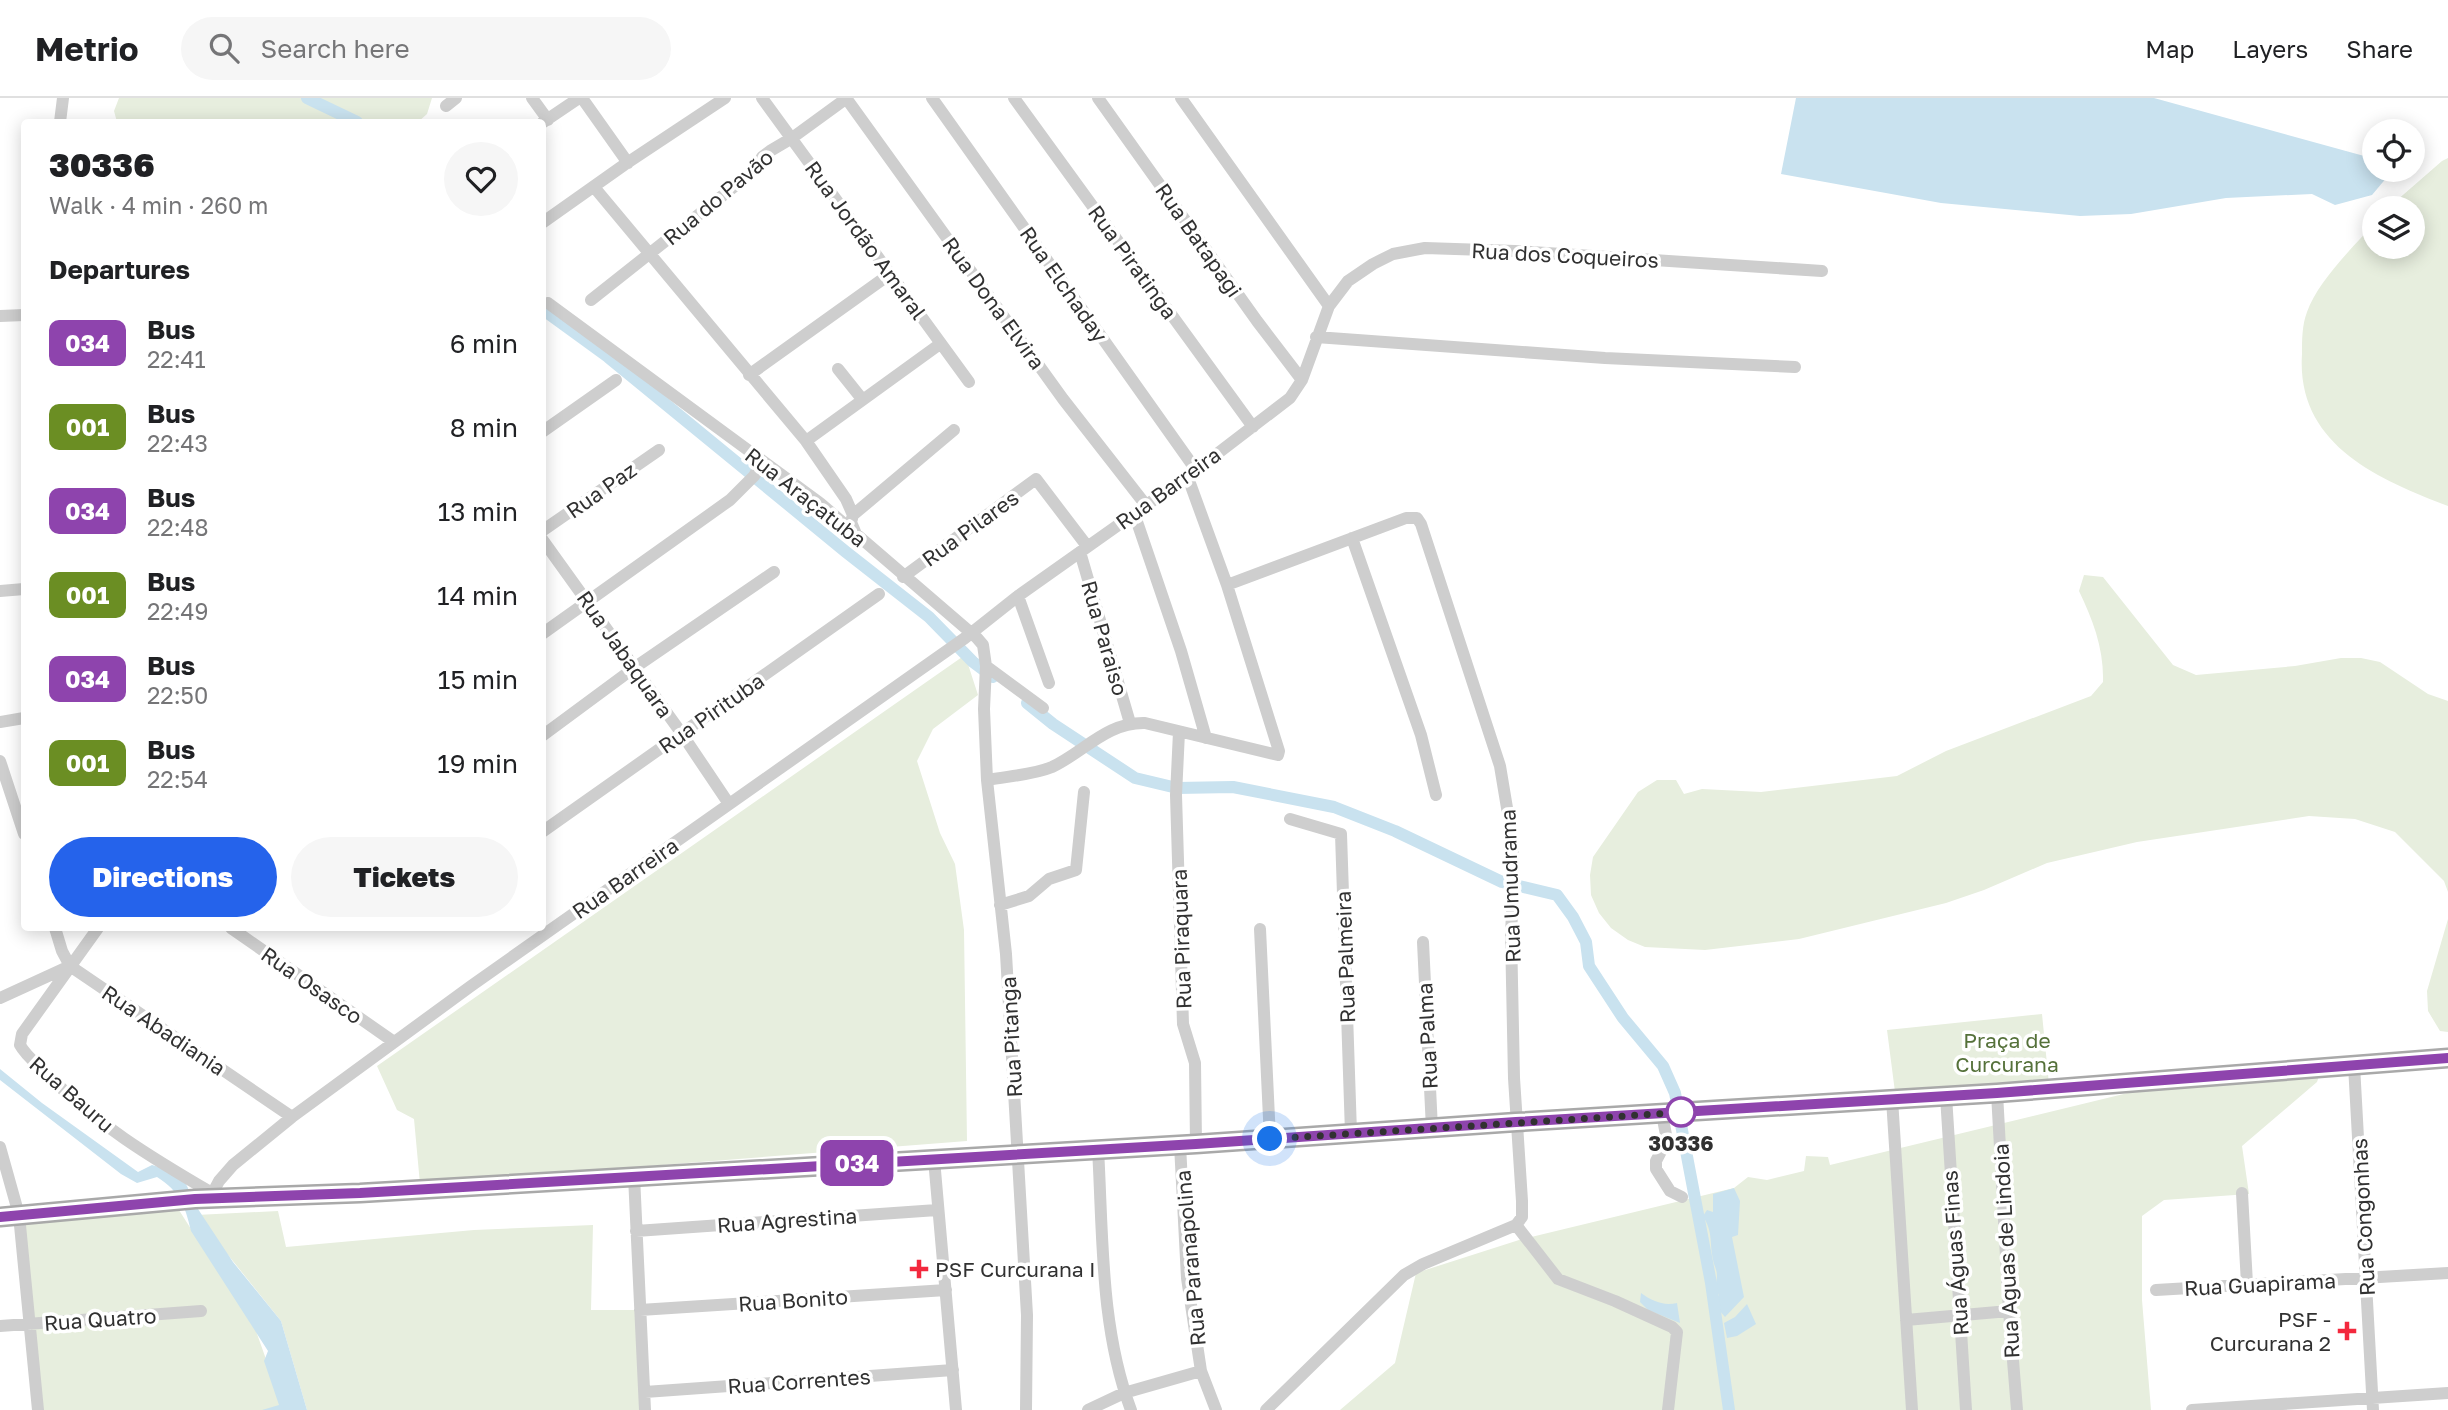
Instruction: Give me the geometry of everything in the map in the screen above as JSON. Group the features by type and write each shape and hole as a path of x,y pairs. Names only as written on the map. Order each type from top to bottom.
{"main road":[{"path":"9,1216 206,1197 333,1194 1188,1145 1997,1093 2448,1058"}],"street":[{"path":"60,119 63,98"},
{"path":"532,98 543,119"},
{"path":"546,121 581,98 628,163"},
{"path":"546,220 725,98"},
{"name":"Rua Jordão Amaral","path":"762,98 969,382"},
{"name":"Rua do Pavão","path":"591,300 755,170 765,155 846,98"},
{"name":"Rua Dona Elvira","path":"846,98 1063,399 1145,504"},
{"name":"Rua Elchaday","path":"932,98 1192,472 1279,751 1278,755 1206,738"},
{"name":"Rua Piratinga","path":"1014,98 1253,426"},
{"name":"Rua Batapagi","path":"1098,98 1302,380"},
{"path":"1181,98 1329,306"},
{"path":"594,187 806,441 846,499 853,515"},
{"name":"Rua dos Coqueiros","path":"1329,306 1348,281 1373,264 1393,254 1424,248 1515,251 1822,271"},
{"path":"749,375 890,274"},
{"name":"Rua Araçatuba","path":"548,303 810,496 968,636 983,645 986,666"},
{"name":"Rua Barreira","path":"206,1197 233,1165 292,1117 952,648 1017,596 1192,472 1290,398 1302,380 1329,306"},
{"path":"0,316 21,315"},
{"path":"1316,337 1605,358 1795,367"},
{"path":"806,441 940,344"},
{"path":"838,369 862,399"},
{"path":"546,429 616,380"},
{"path":"856,535 851,522 853,515 954,430"},
{"name":"Rua Paz","path":"546,528 659,450"},
{"path":"546,631 730,500 754,477 762,463"},
{"name":"Rua Pilares","path":"903,577 1036,479 1083,549"},
{"path":"987,780 1049,768 1091,741 1130,723 1145,723 1206,738 1181,651 1134,513"},
{"name":"Rua Umudrama","path":"1352,538 1406,518 1417,518 1421,524 1500,766 1509,813 1514,875 1511,933 1516,1122 1522,1217 1516,1225"},
{"path":"1227,585 1352,538 1421,736 1436,795"},
{"name":"Rua Jabaquara","path":"546,544 729,804"},
{"name":"Rua Paraiso","path":"1083,549 1130,723"},
{"path":"546,733 634,668 774,572"},
{"path":"0,591 21,589"},
{"name":"Rua Pirituba","path":"546,829 878,594"},
{"path":"1017,596 1049,683"},
{"path":"986,666 1043,708"},
{"name":"Rua Pitanga","path":"986,666 987,780 1006,954 1027,1315 1026,1410"},
{"path":"0,722 21,718"},
{"name":"Rua Piraquara","path":"1179,732 1176,795 1183,1024 1195,1063 1188,1145"},
{"path":"0,761 21,825"},
{"path":"1000,905 1029,896 1049,879 1076,870 1084,792"},
{"name":"Rua Palmeira","path":"1290,820 1341,834 1351,1133"},
{"path":"1260,929 1270,1139"},
{"path":"0,998 70,966 56,931"},
{"name":"Rua Bauru","path":"96,931 22,1034 20,1045 63,1091 93,1117 206,1197"},
{"name":"Rua Osasco","path":"235,931 394,1042"},
{"name":"Rua Palma","path":"1423,942 1432,1129"},
{"name":"Rua Abadiania","path":"70,966 292,1117"},
{"name":"Rua Congonhas","path":"2354,1065 2373,1403"},
{"name":"Rua Aguas de Lindoia","path":"1997,1093 2017,1410"},
{"name":"Rua Águas Finas","path":"1946,1096 1966,1410"},
{"path":"1892,1099 1912,1410"},
{"path":"1665,1114 1667,1140 1656,1161 1656,1169 1670,1191 1682,1197"},
{"name":"Rua Paranapolina","path":"1188,1145 1187,1278 1201,1371 1216,1410"},
{"path":"0,1147 9,1216 31,1324 38,1410"},
{"path":"1098,1149 1108,1310 1124,1393 1130,1410"},
{"path":"934,1159 956,1410"},
{"path":"634,1176 645,1410"},
{"path":"2242,1193 2247,1284"},
{"name":"Rua Agrestina","path":"636,1231 937,1210"},
{"path":"1266,1410 1404,1275 1423,1264 1516,1225 1558,1279 1615,1301 1677,1332 1668,1410"},
{"name":"Rua Guapirama","path":"2156,1290 2448,1273"},
{"name":"Rua Bonito","path":"640,1310 946,1290"},
{"name":"Rua Quatro","path":"0,1326 201,1311"},
{"path":"1906,1320 2009,1311"},
{"name":"Rua Correntes","path":"645,1392 953,1370"},
{"path":"1088,1410 1124,1393 1201,1371"},
{"path":"2192,1410 2373,1403 2448,1393"}],"green space":[{"path":"119,98 432,98 427,114 421,119 116,119 114,111"},
{"path":"2448,158 2448,506 2394,484 2369,470 2346,454 2327,435 2312,412 2304,385 2302,354 2305,317 2312,300 2362,237 2362,259 2425,259 2425,196 2402,196 2418,182 2425,182 2425,176"},
{"path":"2084,575 2103,577 2173,665 2196,675 2361,658 2380,662 2428,694 2448,701 2448,892 2444,881 2395,832 2355,819 2309,816 2137,842 2047,863 1946,903 1799,939 1705,950 1645,947 1628,940 1611,928 1599,913 1591,895 1593,857 1638,792 1657,780 1676,780 1684,794 1702,789 1761,792 1897,776 1946,751 2091,696 2103,682 2103,670 2097,635 2079,591"},
{"path":"965,655 978,695 933,729 917,761 940,833 955,864 964,930 967,1141 420,1184 414,1119 397,1110 377,1066"},
{"path":"2448,919 2448,1032 2440,1031 2428,1011 2427,991"},
{"name":"Praça de Curcurana","path":"2042,1014 2049,1084 1895,1092 1887,1030"},
{"path":"2319,1076 2317,1082 2242,1146 2249,1194 2164,1200 2142,1216 2142,1300 2151,1410 1340,1410 1395,1363 1416,1273 1519,1240 1734,1188 1748,1177 1767,1180 1804,1171 1806,1156 1828,1157 1830,1165 2136,1091"},
{"path":"177,1207 256,1331 284,1410 39,1410 20,1223"},
{"path":"278,1211 286,1247 474,1230 593,1225 591,1310 640,1310 642,1410 307,1410 281,1321 196,1215"}],"water":[{"path":"1796,98 2154,98 2362,155 2362,182 2383,182 2372,195 2335,205 2312,194 2226,198 2131,214 2080,216 1941,203 1781,174"},
{"path":"0,1069 42,1103 138,1172 152,1165 169,1170 186,1184 198,1209 233,1262 281,1321 307,1410 262,1410 279,1405 264,1361 268,1351 191,1231 184,1206 171,1188 157,1177 137,1183 121,1174 0,1080"},
{"path":"1734,1188 1740,1201 1738,1235 1732,1237 1744,1297 1725,1317 1719,1310 1719,1295 1715,1288 1717,1273 1709,1230 1703,1216 1707,1210 1713,1212 1713,1194"},
{"path":"1641,1293 1658,1302 1677,1303 1680,1323 1648,1310 1640,1302"},
{"path":"1747,1304 1756,1324 1737,1336 1727,1338 1724,1323 1735,1317"}],"waterway":[{"path":"307,98 351,119"},
{"path":"546,312 608,357 929,617 973,662 993,677"},
{"path":"1027,703 1053,724 1135,778 1177,788 1233,787 1334,807 1395,831 1502,882 1557,895 1586,942 1589,966 1623,1018 1663,1066 1675,1093 1711,1283 1729,1410"}],"bus line":[{"name":"034","path":"0,1217 195,1199 360,1193 1196,1144 1997,1093 2448,1058"}],"place":[{"name":"30336","path":"1681,1112"},
{"name":"PSF Curcurana I","path":"919,1269"},
{"name":"PSF - Curcurana 2","path":"2347,1331"}],"route":[{"path":"1270,1139 1686,1112 1681,1112"}]}
